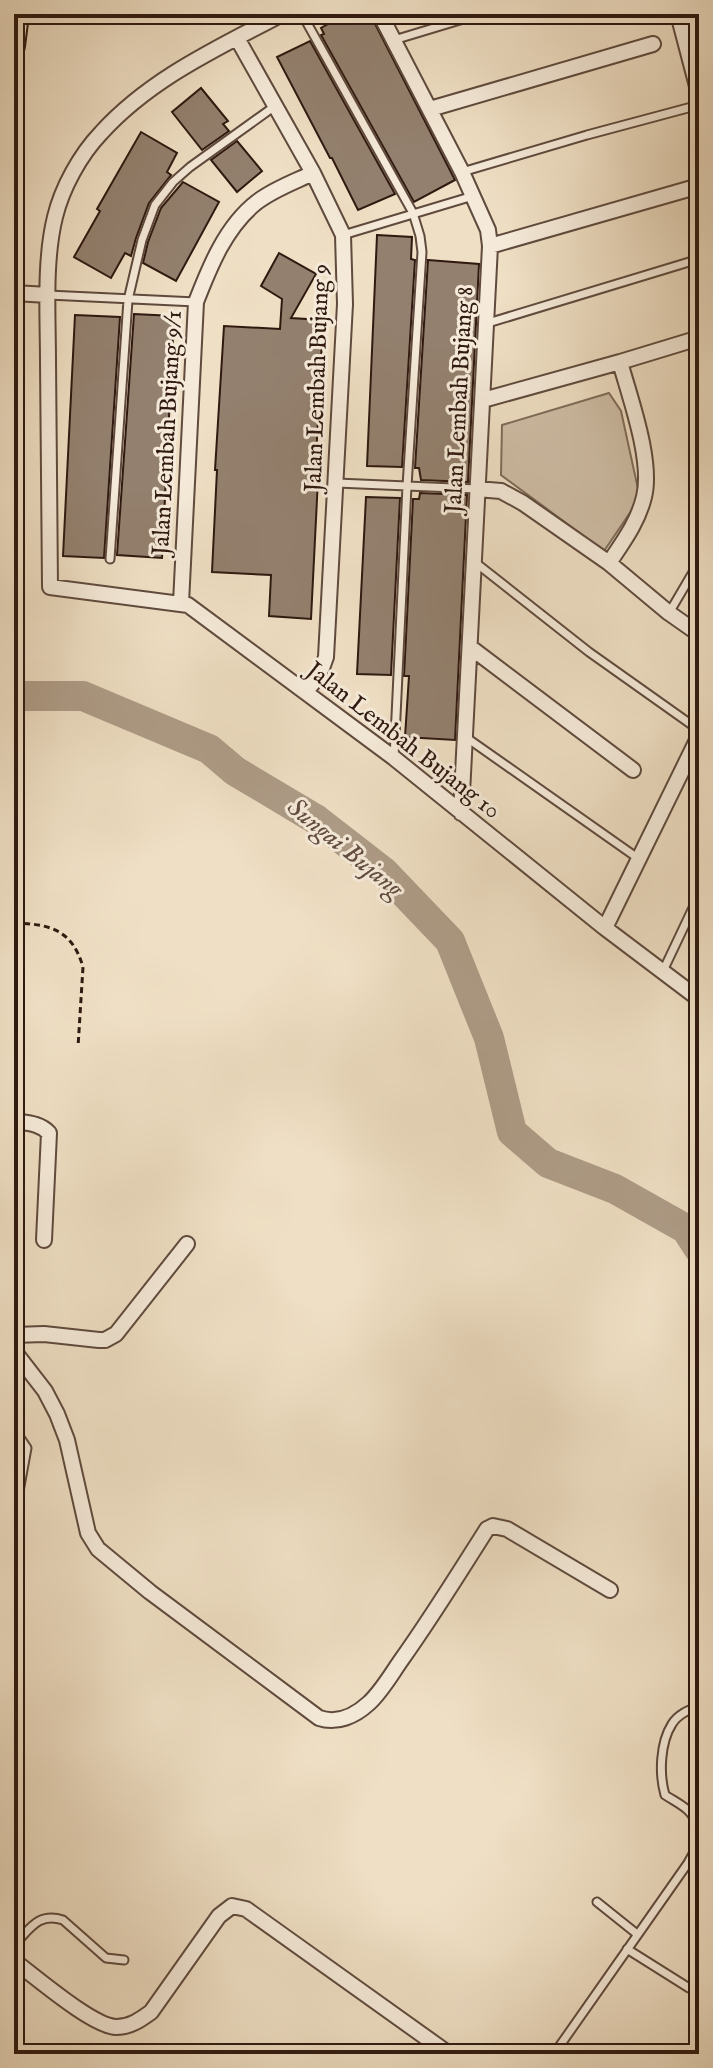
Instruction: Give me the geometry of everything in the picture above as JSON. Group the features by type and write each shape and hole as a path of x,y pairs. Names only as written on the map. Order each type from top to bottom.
{"street":[{"path":"14,46 18,14"},
{"path":"14,293 48,295 54,218 64,191 98,135 146,91 188,64 282,14"},
{"name":"Jalan Lembah Bujang 8","path":"380,14 462,172 488,230 490,246 461,813"},
{"path":"678,14 693,42 699,94"},
{"name":"Jalan Lembah Bujang 9","path":"237,38 313,173 343,235 345,304 326,657 314,683 305,692"},
{"path":"430,109 653,44"},
{"name":"Jalan Lembah Bujang 9/1","path":"181,603 196,302 208,271 239,220 258,202 313,173"},
{"path":"490,246 699,186"},
{"name":"Jalan Lembah Bujang 10","path":"48,295 50,587 181,603 195,610 394,758 605,928 699,999"},
{"path":"483,400 695,339"},
{"path":"609,563 633,528 645,496 647,472 620,362"},
{"path":"477,489 510,494 609,563 699,634"},
{"path":"470,647 633,770"},
{"path":"605,928 699,733"},
{"path":"14,1121 34,1124 49,1133 44,1240"},
{"path":"14,1335 110,1338 187,1244"},
{"path":"14,1351 45,1391 57,1414 67,1440 88,1533 98,1549 150,1592 319,1718 340,1720 370,1702 414,1642 487,1529 493,1526 507,1529 610,1590"},
{"path":"14,1961 91,2018 106,2025 128,2025 151,2012 219,1916 232,1906 246,1909 449,2054"}],"lane":[{"path":"302,14 413,213 422,252 394,758"},
{"path":"394,40 480,14"},
{"path":"462,172 699,105"},
{"path":"110,559 128,300 142,240 155,205 173,182 275,106"},
{"path":"343,235 473,196"},
{"path":"488,323 699,259"},
{"path":"48,295 196,302"},
{"path":"695,339 699,365"},
{"path":"337,483 477,489"},
{"path":"474,562 699,733"},
{"path":"669,613 699,562"},
{"path":"465,737 639,859"},
{"path":"663,971 699,895"},
{"path":"14,1437 21,1439 27,1448 14,1519"},
{"path":"699,1706 686,1711 672,1723 664,1745 662,1784 665,1795 685,1805 699,1828"},
{"path":"554,2054 699,1843"},
{"path":"597,1902 637,1934"},
{"path":"14,1945 38,1921 55,1918 63,1920 106,1958 124,1960"},
{"path":"627,1949 689,1988 699,1991"}],"path":[{"path":"14,923 46,925 57,929 80,956 83,967 78,1047"}],"shaded area":[{"path":"609,393 621,411 640,498 604,551 501,475 502,425"}],"building":[{"path":"346,14 370,14 455,180 414,202 321,35 324,34 321,28"},
{"path":"310,41 395,194 358,210 277,57"},
{"path":"201,88 228,121 223,124 229,131 202,150 172,112"},
{"path":"141,132 177,153 167,172 171,175 149,203 131,256 125,253 111,278 74,257 100,211 97,209"},
{"path":"237,141 262,171 237,192 211,160"},
{"path":"183,182 219,202 176,281 143,263 161,208"},
{"path":"377,235 412,237 411,259 415,260 402,467 367,466"},
{"path":"279,253 316,274 291,318 323,320 311,619 269,616 271,575 212,572 224,326 280,329 282,299 261,286"},
{"path":"428,260 479,264 468,482 421,480 419,468 415,468"},
{"path":"134,314 174,316 162,558 117,555"},
{"path":"75,315 120,317 104,558 63,556"},
{"path":"420,493 467,495 455,740 405,737 409,676 404,676 413,499 419,499"},
{"path":"366,497 400,498 391,675 357,674"}],"waterway":[{"name":"Sungai Bujang","path":"14,696 83,696 209,749 235,771 317,820 384,872 450,941 489,1038 512,1132 548,1163 615,1189 686,1229 699,1249"}]}
